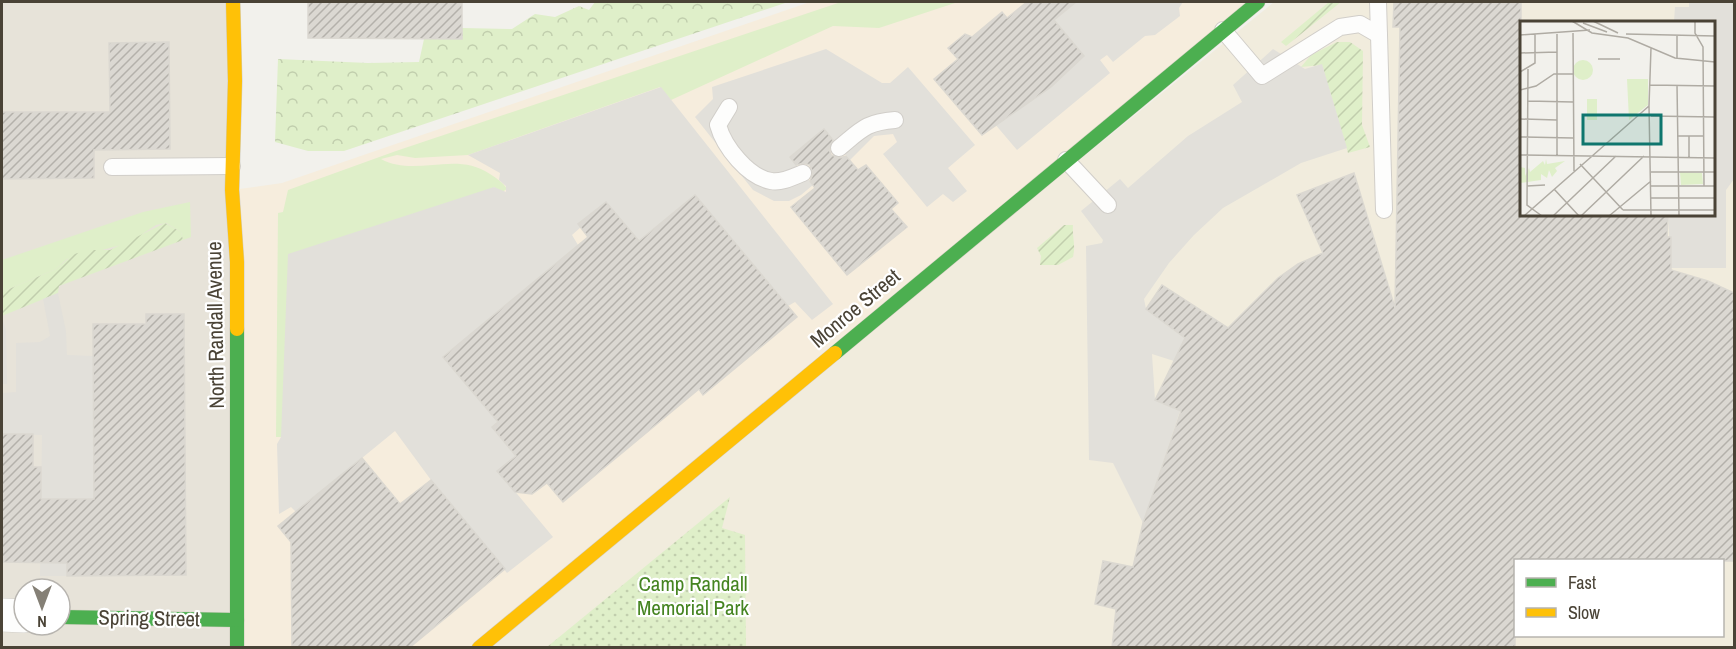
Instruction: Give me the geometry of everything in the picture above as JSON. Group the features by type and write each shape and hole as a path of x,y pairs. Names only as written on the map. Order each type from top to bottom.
{"main road":[{"name":"North Randall Avenue","path":"233,2 235,81 232,165 237,262 237,648"},
{"name":"Monroe Street","path":"479,648 1257,2"},
{"path":"1240,16 1274,2"},
{"name":"Spring Street","path":"72,617 237,620"}],"lane":[{"path":"1378,2 1384,210"},
{"path":"1223,30 1262,76 1340,27 1360,24 1379,34"},
{"path":"729,106 718,125 722,138 749,169 771,182 780,182 803,173"},
{"path":"839,148 863,126 874,122 895,120"},
{"path":"1066,160 1108,205"},
{"path":"112,167 232,165"}],"shaded area":[{"path":"2,2 233,2 237,647 2,647"},
{"path":"810,2 1258,2 479,647 237,647 232,190 282,183"},
{"path":"1052,2 1183,2 1179,8 1180,16 1155,35 1145,36 1113,62 1107,55 1100,60 1110,73 1017,150 994,123 1026,104 1084,56 1054,20 1061,13"},
{"path":"1274,2 1734,2 1734,647 479,648"},
{"path":"1689,2 1734,2 1734,179 1726,190 1726,268 1671,268 1668,216 1715,216 1715,21 1674,21 1675,7 1689,7"},
{"path":"826,49 882,83 890,83 908,67 975,145 948,168 967,191 953,202 943,194 927,207 883,154 897,142 893,134 874,136 850,160 824,129 790,157 813,185 789,201 774,201 753,190 695,117 713,99 712,87"},
{"path":"1273,49 1305,69 1322,64 1347,148 1301,163 1223,208 1169,263 1144,299 1146,309 1185,338 1174,361 1152,354 1155,400 1180,411 1143,523 1113,463 1089,460 1086,246 1102,243 1103,240 1081,211 1120,179 1128,188 1188,136 1242,102 1233,85"},
{"path":"661,87 833,304 812,320 795,302 788,306 695,195 639,241 606,202 579,224 581,227 572,235 578,245 444,357 498,422 492,427 516,456 498,471 553,537 507,573 431,480 395,431 296,512 291,507 279,514 277,444 281,437 288,254 494,187 506,192 506,186 499,180 500,173 468,155"},
{"path":"58,293 66,331 67,355 93,356 94,499 67,499 67,576 40,576 42,435 2,434 2,393 16,392 16,343 40,342 50,336 43,299"},
{"path":"2,318 6,330 7,384 2,384"}],"green space":[{"path":"595,2 788,2 344,151 308,151 275,142 278,59 368,63 419,62 424,39 462,39 462,28 512,29 535,14 555,17 579,6 589,10"},
{"path":"841,2 958,2 879,28 833,26 671,100 660,87 468,155 415,158 397,155 381,159 408,166 463,164 477,167 497,179 507,189 502,192 494,187 281,437 276,437 278,213 283,212 288,190 396,151"},
{"path":"1329,2 1341,2 1286,46 1281,42"},
{"path":"1337,42 1350,42 1363,51 1362,125 1370,147 1348,153 1322,65 1301,67 1311,55"},
{"path":"190,202 191,237 183,240 181,232 166,223 156,225 129,243 67,259 56,269 2,292 2,260 143,212"},
{"path":"165,223 181,232 183,240 59,286 58,293 2,316 2,292 56,269 74,254 90,250 110,250"},
{"path":"1064,225 1073,225 1073,257 1058,265 1040,265 1041,256 1037,248"},
{"name":"Camp Randall Memorial Park","path":"730,497 722,528 745,535 746,647 547,647"}],"building":[{"path":"308,2 462,2 462,39 308,38"},
{"path":"1027,2 1076,2 1054,20 1084,56 1051,87 982,135 934,79 958,59 948,48 965,34 972,37 1002,12 1007,18"},
{"path":"1394,2 1521,2 1520,216 1668,216 1667,237 1671,237 1671,270 1708,281 1734,293 1734,561 1724,561 1724,559 1514,559 1515,648 1112,648 1116,609 1095,604 1103,561 1133,567 1143,523 1181,411 1155,400 1185,338 1146,309 1162,285 1228,328 1278,278 1298,264 1323,253 1297,195 1354,173 1395,308 1400,27 1393,27"},
{"path":"169,42 170,149 94,150 94,178 2,179 2,112 110,112 109,43"},
{"path":"824,129 833,140 829,149 831,155 840,158 846,156 858,170 866,165 898,203 891,209 907,227 847,275 791,207 815,188 810,181 813,174 810,165 804,163 796,165 790,157"},
{"path":"695,195 797,317 703,395 699,389 563,502 547,483 532,494 515,492 497,471 516,456 492,427 498,422 443,357 588,237 578,224 606,202 639,241"},
{"path":"146,314 184,314 186,575 67,576 67,563 2,562 2,434 33,434 33,467 41,467 41,499 94,499 93,324 146,324"},
{"path":"362,458 400,504 431,480 505,569 409,648 292,648 291,542 278,526"}],"traffic: fast":[{"path":"835,353 1258,2"},
{"path":"237,329 237,648"},
{"path":"72,617 237,620"}],"traffic: slow":[{"path":"233,2 235,81 232,190 237,262 237,329"},
{"path":"479,648 835,353"}]}
